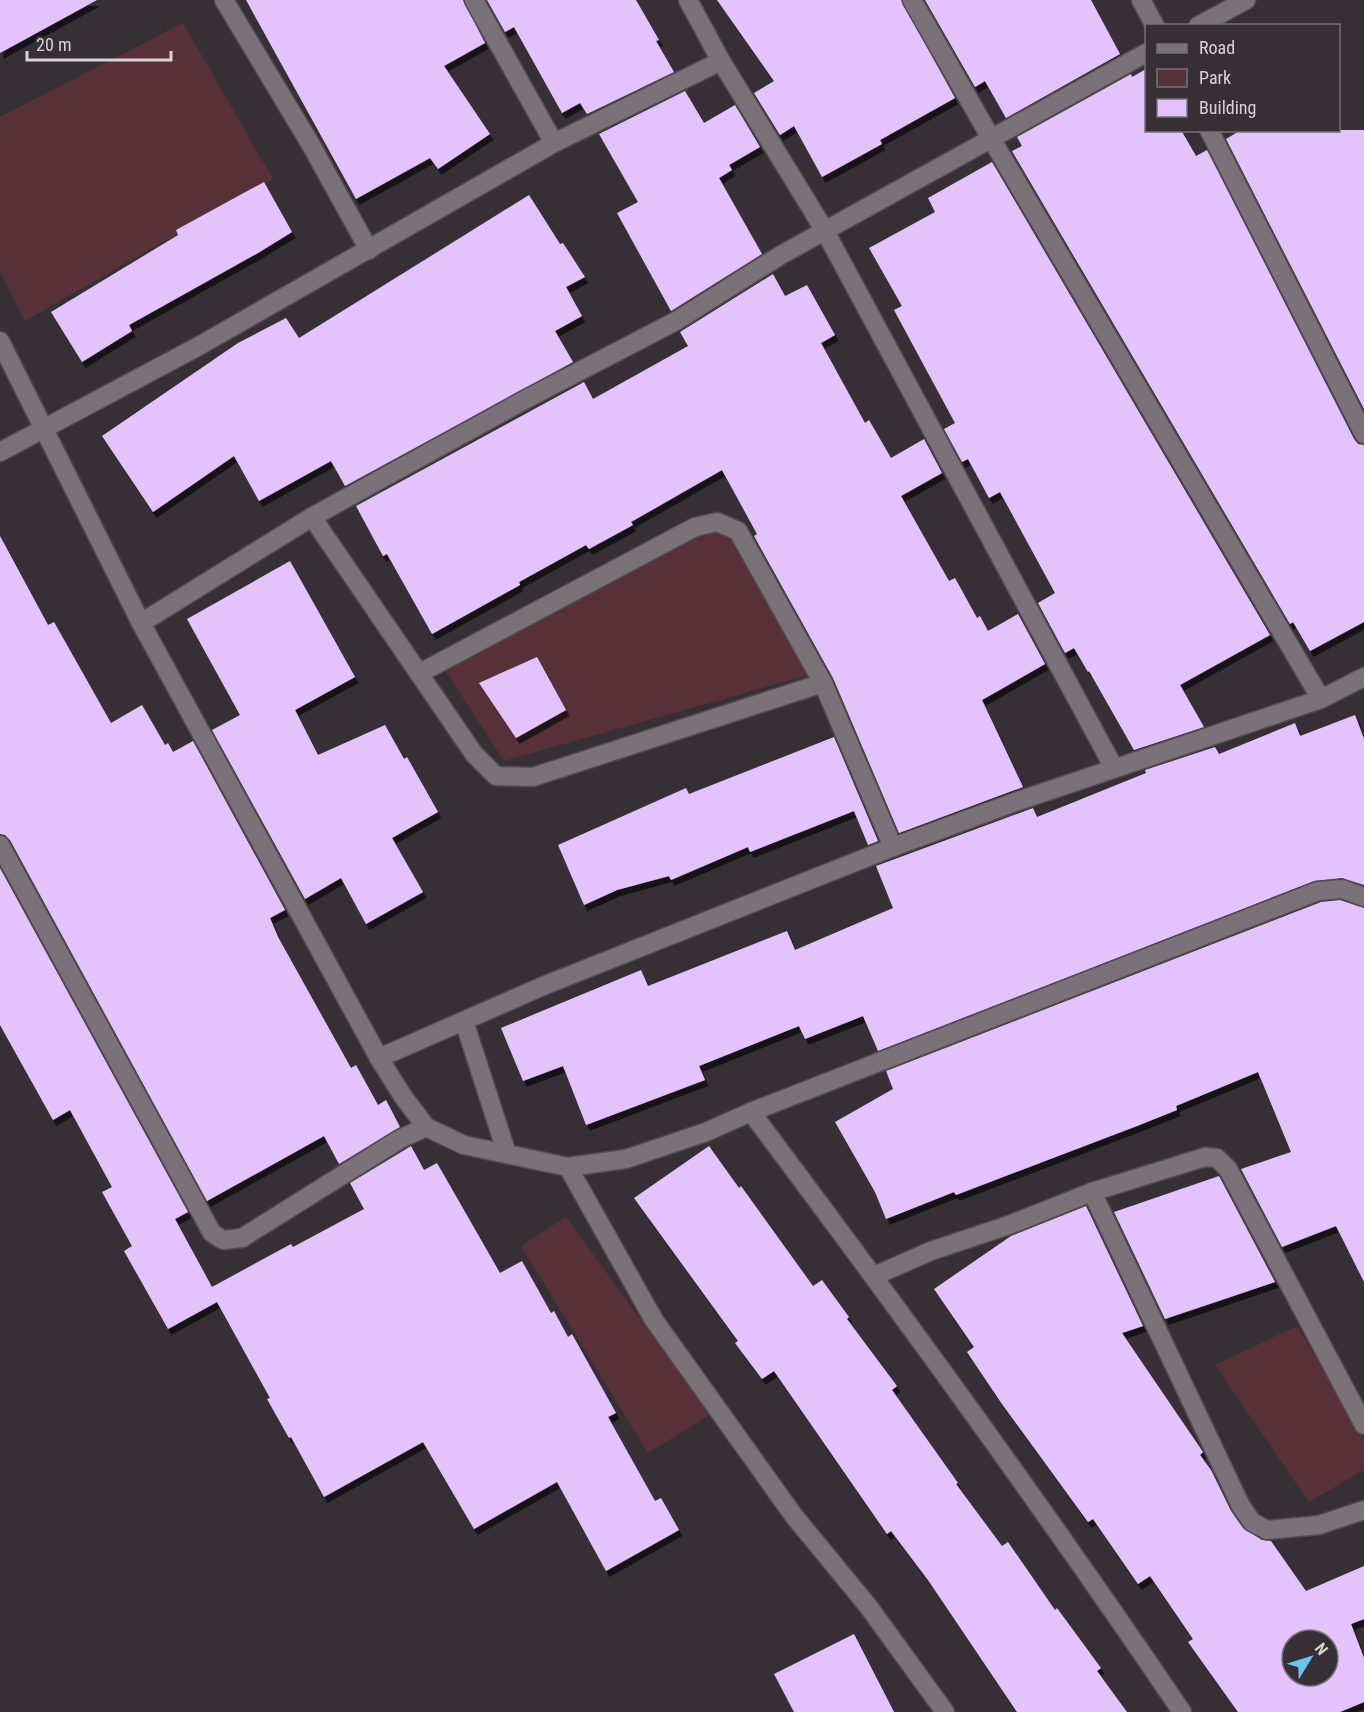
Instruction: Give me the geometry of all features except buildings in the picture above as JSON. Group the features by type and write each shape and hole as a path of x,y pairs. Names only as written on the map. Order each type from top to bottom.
{"street":[{"path":"224,0 311,145 369,250"},
{"path":"474,0 554,143"},
{"path":"688,0 721,61 825,231 1114,768"},
{"path":"912,0 1321,699"},
{"path":"1141,0 1154,24"},
{"path":"1202,24 1246,0"},
{"path":"141,623 312,516 528,398 676,321 781,255 1145,54"},
{"path":"0,452 197,347 554,143 721,61"},
{"path":"1210,132 1364,434"},
{"path":"0,341 141,623 379,1058 402,1095 426,1127 464,1145 568,1167 626,1159 706,1132 751,1112 1318,891 1342,889 1364,897"},
{"path":"312,516 474,754 496,776 533,777 823,683"},
{"path":"420,673 695,527 717,522 738,531 823,683 893,847"},
{"path":"379,1058 543,987 893,847 1007,804 1321,699 1364,676"},
{"path":"0,845 213,1233 223,1240 242,1238 400,1139 426,1127"},
{"path":"464,1021 507,1154"},
{"path":"751,1112 874,1276 1182,1712"},
{"path":"874,1276 932,1251 1009,1225 1092,1192 1205,1157 1217,1158 1228,1169 1364,1425"},
{"path":"568,1167 660,1329 794,1516 868,1606 945,1712"},
{"path":"1092,1192 1241,1506 1252,1522 1267,1530 1319,1525 1364,1510"}],"green space":[{"path":"183,23 273,179 25,321 0,271 0,117"},
{"path":"708,524 735,534 808,675 504,761 445,670"},
{"path":"566,1217 710,1415 648,1453 521,1246"},
{"path":"1297,1326 1364,1440 1364,1470 1309,1502 1215,1365"}]}
